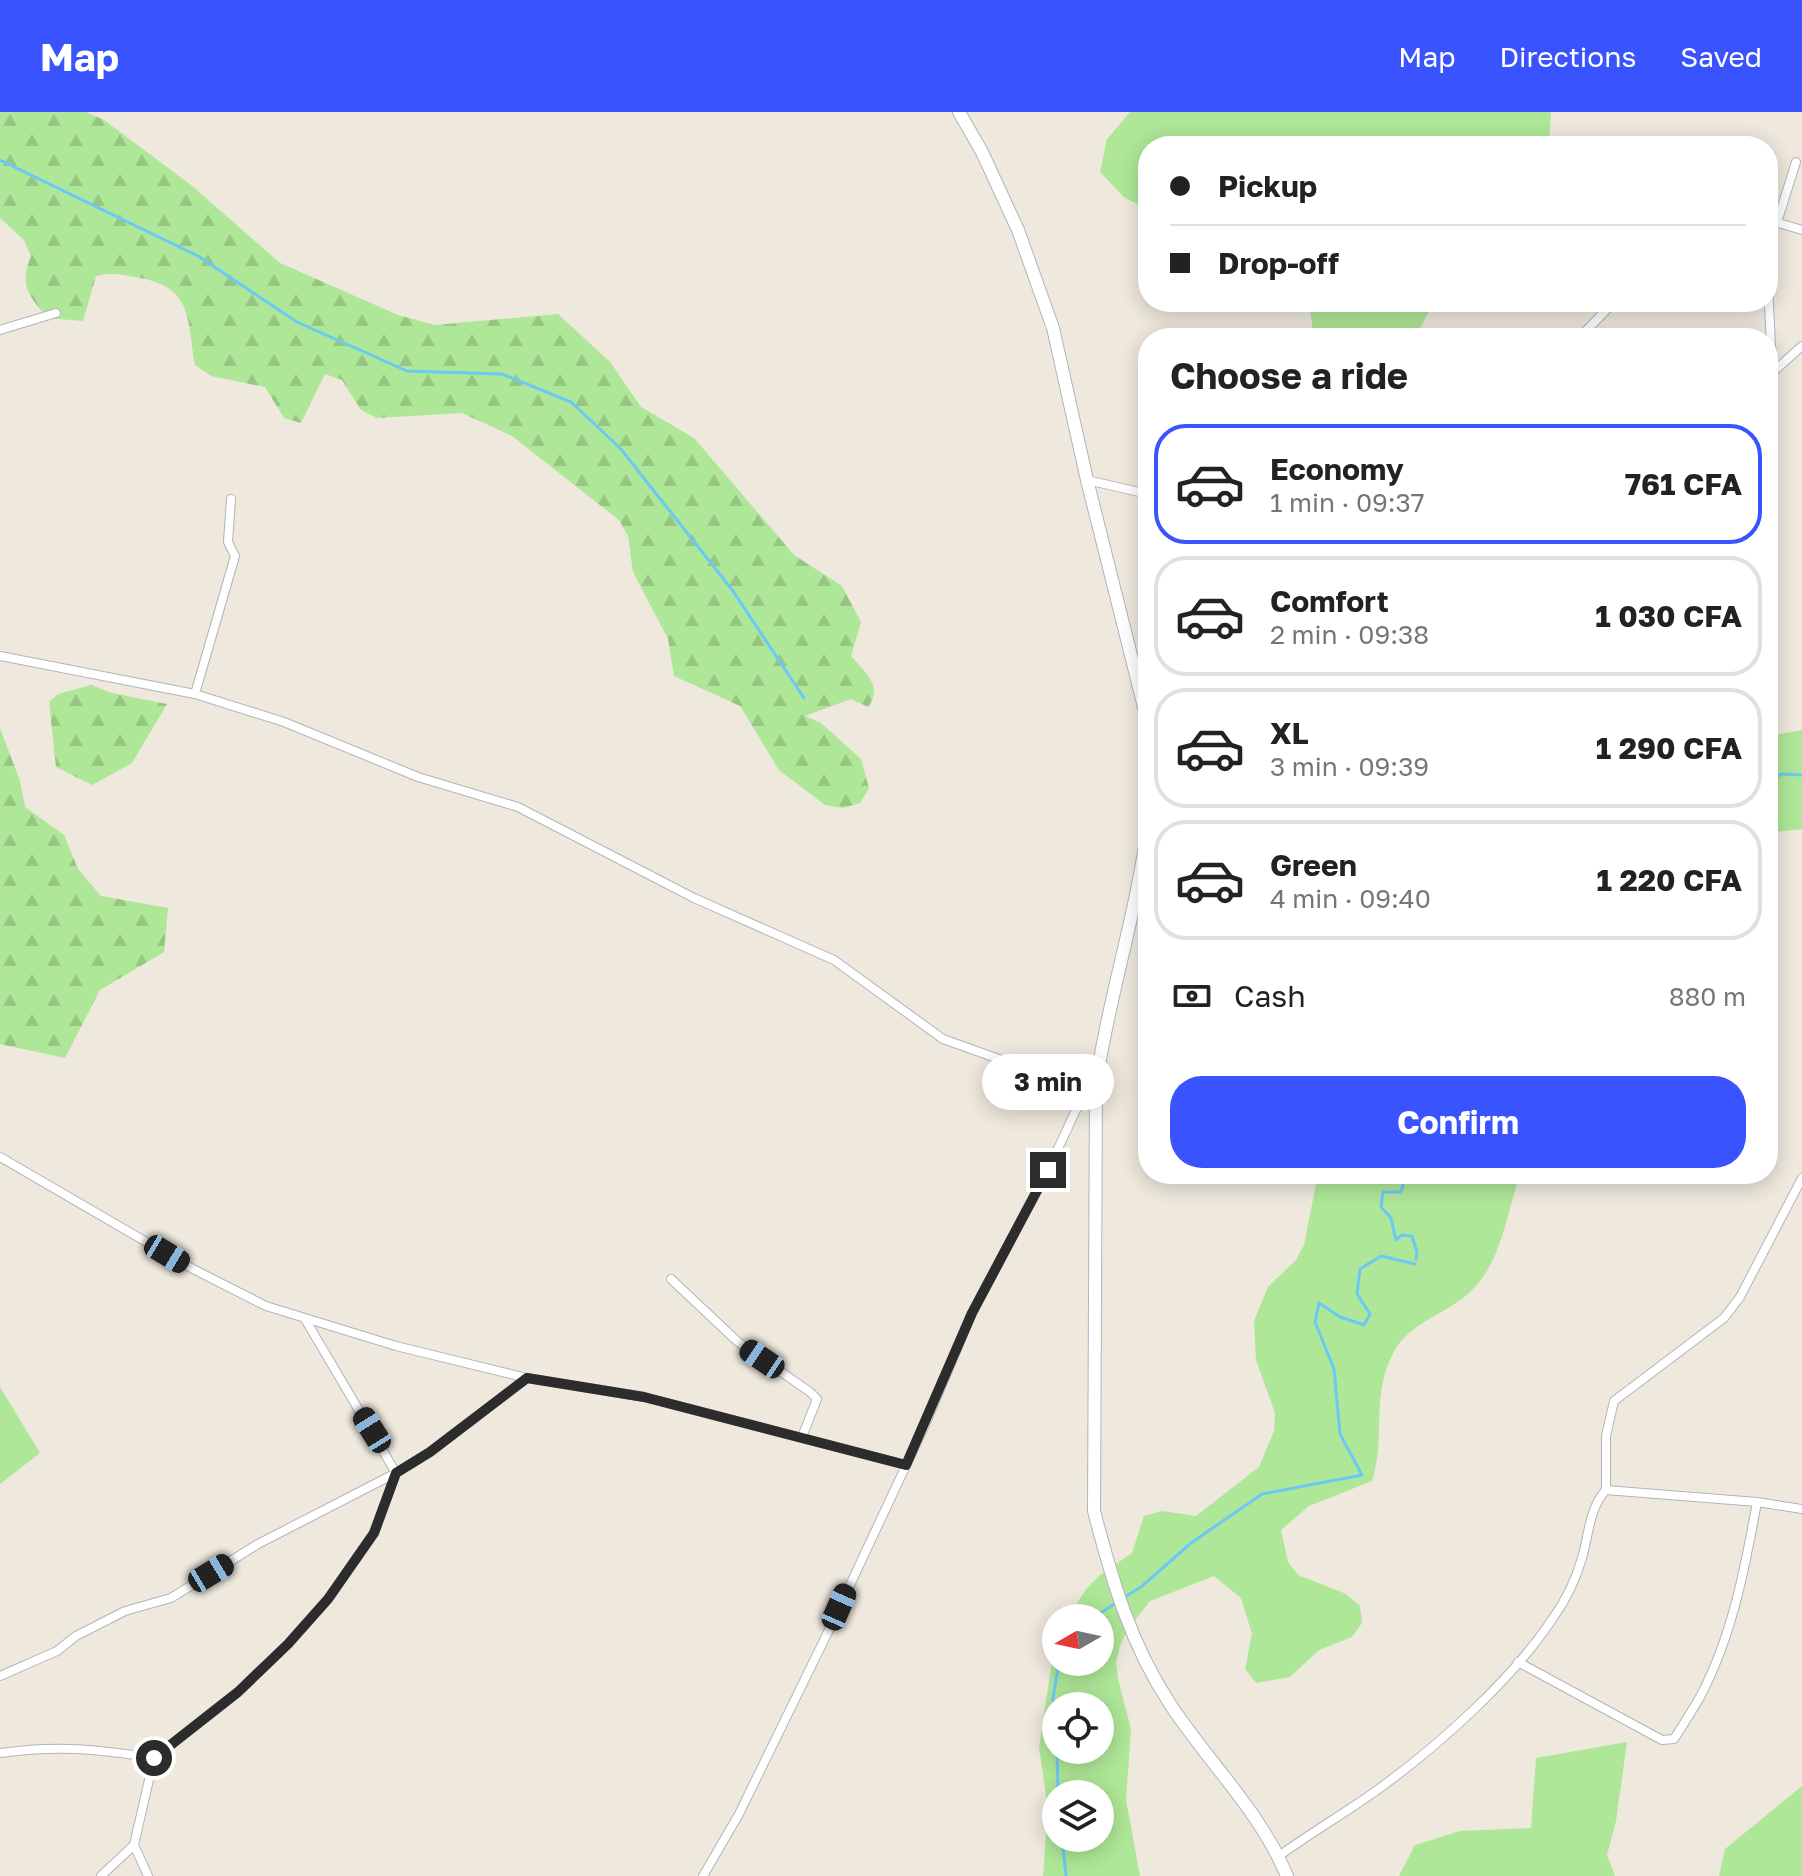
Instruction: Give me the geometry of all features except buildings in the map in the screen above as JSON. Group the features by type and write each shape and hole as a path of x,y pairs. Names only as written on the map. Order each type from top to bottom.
{"street":[{"path":"959,112 982,152 1018,230 1053,328 1138,683"},
{"path":"1778,208 1796,162"},
{"path":"1778,224 1802,230"},
{"path":"1589,328 1604,312"},
{"path":"0,330 56,313"},
{"path":"1778,368 1802,346"},
{"path":"1087,480 1138,492"},
{"path":"195,694 235,556 228,542 231,499"},
{"path":"0,656 195,694 284,722 418,777 518,807 694,898 834,960 943,1039 1010,1063 1096,1083"},
{"path":"1138,884 1104,1029 1096,1083 1094,1511 1135,1644 1169,1703 1249,1810 1279,1856 1287,1876"},
{"path":"703,1876 739,1814 783,1724 906,1465 972,1313 1048,1170 1076,1110 1096,1083"},
{"path":"0,1157 193,1269 266,1306 304,1319 396,1346 527,1378 644,1397 906,1465"},
{"path":"1279,1856 1382,1786 1455,1728 1551,1622 1567,1597 1598,1499 1606,1490 1606,1436 1614,1401 1724,1318 1740,1297 1802,1178"},
{"path":"671,1279 738,1342 817,1399 802,1437"},
{"path":"304,1319 396,1473"},
{"path":"0,1676 57,1651 76,1636 125,1611 171,1598 258,1544 396,1473 430,1452 527,1378"},
{"path":"101,1876 134,1845 154,1758 238,1692 288,1644 328,1599 374,1533 396,1473"},
{"path":"1606,1490 1757,1502 1802,1509"},
{"path":"1518,1662 1662,1740 1674,1739 1701,1695 1721,1645 1743,1579 1757,1502"},
{"path":"0,1753 42,1747 93,1748 154,1758"},
{"path":"134,1845 148,1876"}],"green space":[{"path":"0,112 86,112 104,120 191,185 280,263 398,315 435,325 558,314 610,362 641,407 694,438 794,555 842,586 861,622 851,656 870,679 874,692 868,707 851,699 805,716 821,723 861,759 869,788 860,803 843,808 825,805 779,770 740,706 674,676 668,639 633,572 628,536 619,520 512,436 462,413 377,418 361,410 342,380 325,374 301,423 284,418 265,387 211,376 195,365 188,320 179,298 170,289 140,278 113,274 96,276 83,321 47,318 27,289 26,275 31,256 24,240 0,218"},
{"path":"1130,112 1551,112 1550,136 1138,136 1138,205 1124,197 1100,172 1107,139"},
{"path":"1310,312 1428,312 1420,328 1313,328"},
{"path":"91,685 112,693 167,704 132,763 92,785 56,767 49,702 58,694"},
{"path":"0,728 20,781 25,807 64,835 78,869 101,896 168,908 164,952 100,990 65,1058 0,1044"},
{"path":"1802,730 1802,829 1778,832 1778,734"},
{"path":"1316,1184 1517,1184 1500,1241 1481,1279 1463,1298 1411,1332 1395,1350 1387,1367 1380,1400 1378,1448 1372,1481 1309,1506 1281,1530 1288,1562 1298,1575 1346,1594 1360,1606 1362,1623 1352,1637 1319,1650 1290,1677 1256,1683 1245,1669 1252,1634 1241,1598 1214,1576 1150,1601 1128,1629 1116,1662 1131,1729 1126,1800 1140,1876 1043,1876 1045,1852 1114,1852 1114,1780 1044,1780 1039,1747 1042,1727 1042,1764 1114,1764 1114,1692 1047,1692 1050,1676 1114,1676 1114,1604 1076,1604 1100,1575 1132,1553 1144,1516 1162,1511 1196,1516 1259,1467 1274,1431 1275,1413 1256,1360 1254,1321 1268,1287 1296,1260 1304,1245"},
{"path":"0,1387 40,1453 0,1484"},
{"path":"1627,1742 1616,1821 1607,1855 1615,1876 1399,1876 1415,1845 1460,1831 1531,1828 1536,1758"},
{"path":"1802,1786 1802,1876 1719,1876 1725,1849"}],"waterway":[{"path":"0,160 198,256 297,322 407,371 502,374 571,402 620,448 733,591 804,698"},
{"path":"1778,776 1802,775"},
{"path":"1403,1184 1400,1192 1383,1192 1381,1207 1391,1218 1396,1240 1402,1235 1412,1236 1416,1259"},
{"path":"1123,1598 1141,1587 1191,1543 1262,1494 1362,1475 1340,1434 1334,1369 1315,1322 1319,1303 1340,1317 1364,1325 1370,1314 1357,1294 1360,1269 1381,1256 1415,1264"},
{"path":"1054,1692 1057,1676"},
{"path":"1057,1764 1058,1780"},
{"path":"1063,1852 1066,1876"}],"route":[{"path":"154,1758 238,1692 288,1644 328,1599 374,1533 396,1473 430,1452 527,1378 644,1397 906,1465 972,1313 1048,1170"}]}
